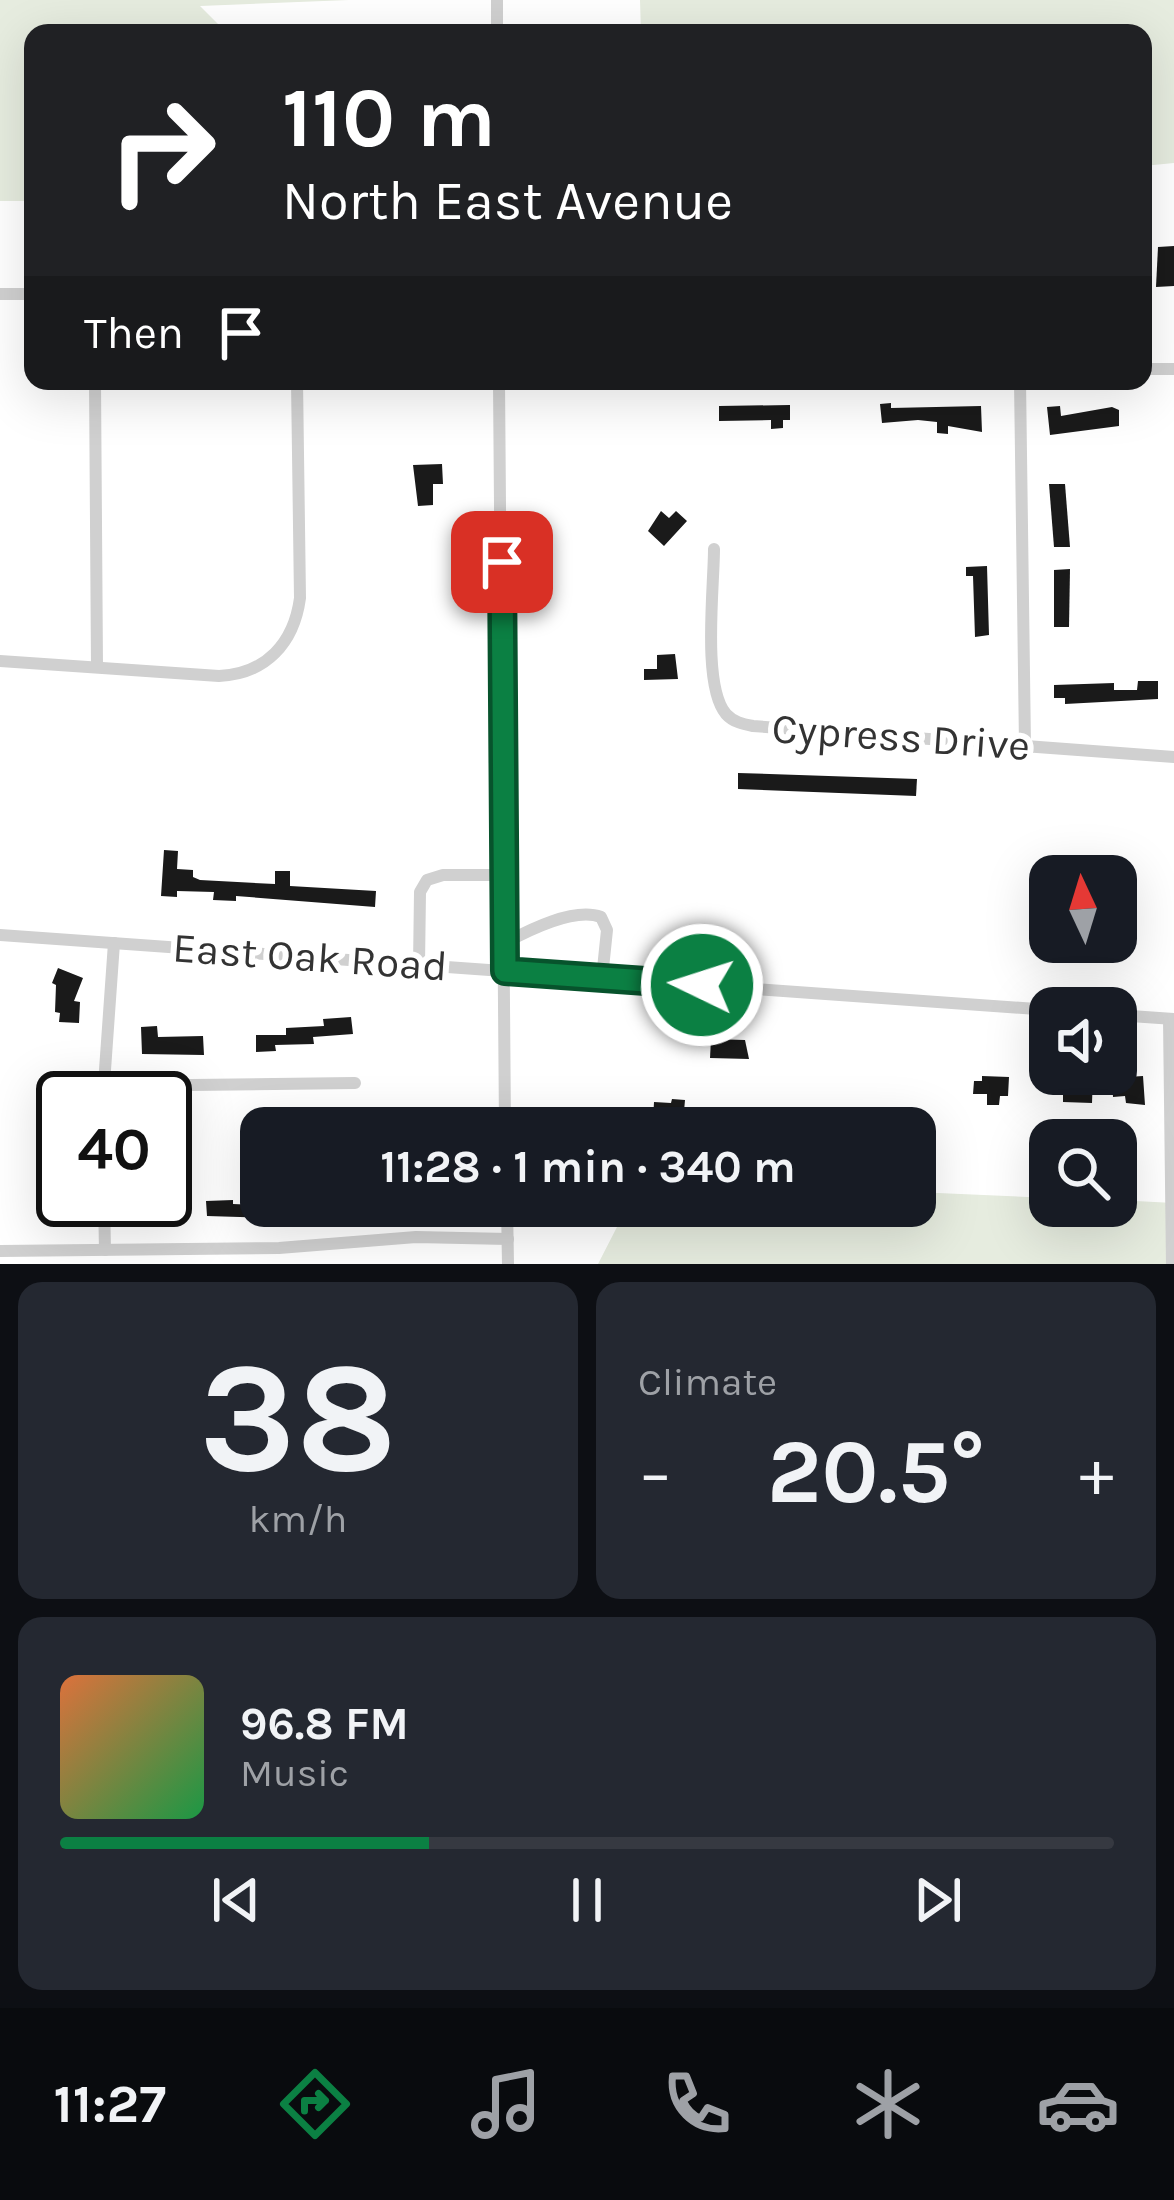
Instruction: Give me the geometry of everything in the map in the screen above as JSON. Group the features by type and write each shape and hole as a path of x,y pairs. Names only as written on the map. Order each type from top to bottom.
{"street":[{"path":"95,390 98,668"},
{"path":"0,661 236,675 262,665 293,632 300,578 297,390"},
{"path":"500,390 506,1107"},
{"path":"1020,390 1024,746"},
{"name":"Cypress Drive","path":"714,549 714,682 725,713 734,720 753,726 1174,757"},
{"path":"419,965 424,884 436,875 506,875"},
{"path":"506,943 588,912 601,917 607,930 602,978"},
{"name":"East Oak Road","path":"0,935 1029,1008"},
{"path":"105,1071 114,943"},
{"path":"1137,1016 1172,1019 1172,1264"},
{"path":"192,1089 355,1083"},
{"path":"105,1227 105,1250"},
{"path":"508,1227 508,1264"},
{"path":"0,1252 293,1247 416,1237 508,1239"}],"shaded area":[{"path":"0,0 349,0 200,6 218,24 24,24 24,201 0,201"},
{"path":"640,0 1174,0 1174,163 1152,165 1152,24 641,24"},
{"path":"936,1193 1029,1197 1029,1227 1137,1227 1137,1201 1174,1203 1174,1264 598,1264 617,1227 936,1227"}],"building":[{"path":"1174,246 1174,286 1156,287 1158,247"},
{"path":"891,403 891,408 981,406 982,432 948,426 948,434 937,433 937,422 918,420 882,423 880,404"},
{"path":"790,405 790,420 783,420 783,428 771,429 771,420 719,421 719,406"},
{"path":"1060,406 1061,416 1112,407 1119,410 1119,426 1050,435 1047,407"},
{"path":"442,464 443,484 433,484 433,505 418,506 413,465"},
{"path":"1049,484 1065,484 1070,547 1054,547"},
{"path":"661,511 669,518 676,511 687,521 664,546 648,531"},
{"path":"987,566 989,635 975,637 973,576 966,576 966,567"},
{"path":"1070,569 1069,627 1054,627 1054,570"},
{"path":"675,654 678,679 644,680 644,669 657,669 657,655"},
{"path":"1138,681 1158,681 1158,699 1065,704 1065,698 1054,698 1054,685 1114,683 1114,690 1137,690"},
{"path":"738,773 917,779 916,796 738,789"},
{"path":"164,850 178,851 177,869 193,870 193,877 200,880 275,884 275,871 290,871 290,886 376,891 375,907 236,896 236,901 213,900 214,892 177,891 177,897 161,896"},
{"path":"58,968 83,978 74,1001 80,1002 79,1023 59,1022 60,1013 55,1012 56,985 52,983"},
{"path":"351,1017 353,1034 313,1037 314,1044 275,1045 276,1051 256,1052 256,1035 286,1035 286,1028 324,1026 323,1019"},
{"path":"157,1026 158,1037 203,1036 204,1055 142,1054 141,1027"},
{"path":"711,1039 745,1040 749,1059 710,1058"},
{"path":"982,1076 1009,1077 1008,1096 1000,1096 999,1105 987,1105 987,1094 973,1094 974,1081 982,1081"},
{"path":"1137,1076 1143,1076 1145,1105 1126,1103 1125,1096 1113,1097 1113,1095 1137,1095"},
{"path":"1063,1095 1092,1095 1092,1103 1063,1102"},
{"path":"672,1099 685,1100 684,1107 654,1107 654,1102 671,1103"},
{"path":"233,1200 240,1204 240,1217 207,1216 206,1201"}],"route":[{"path":"502,562 505,971 702,985"}]}
